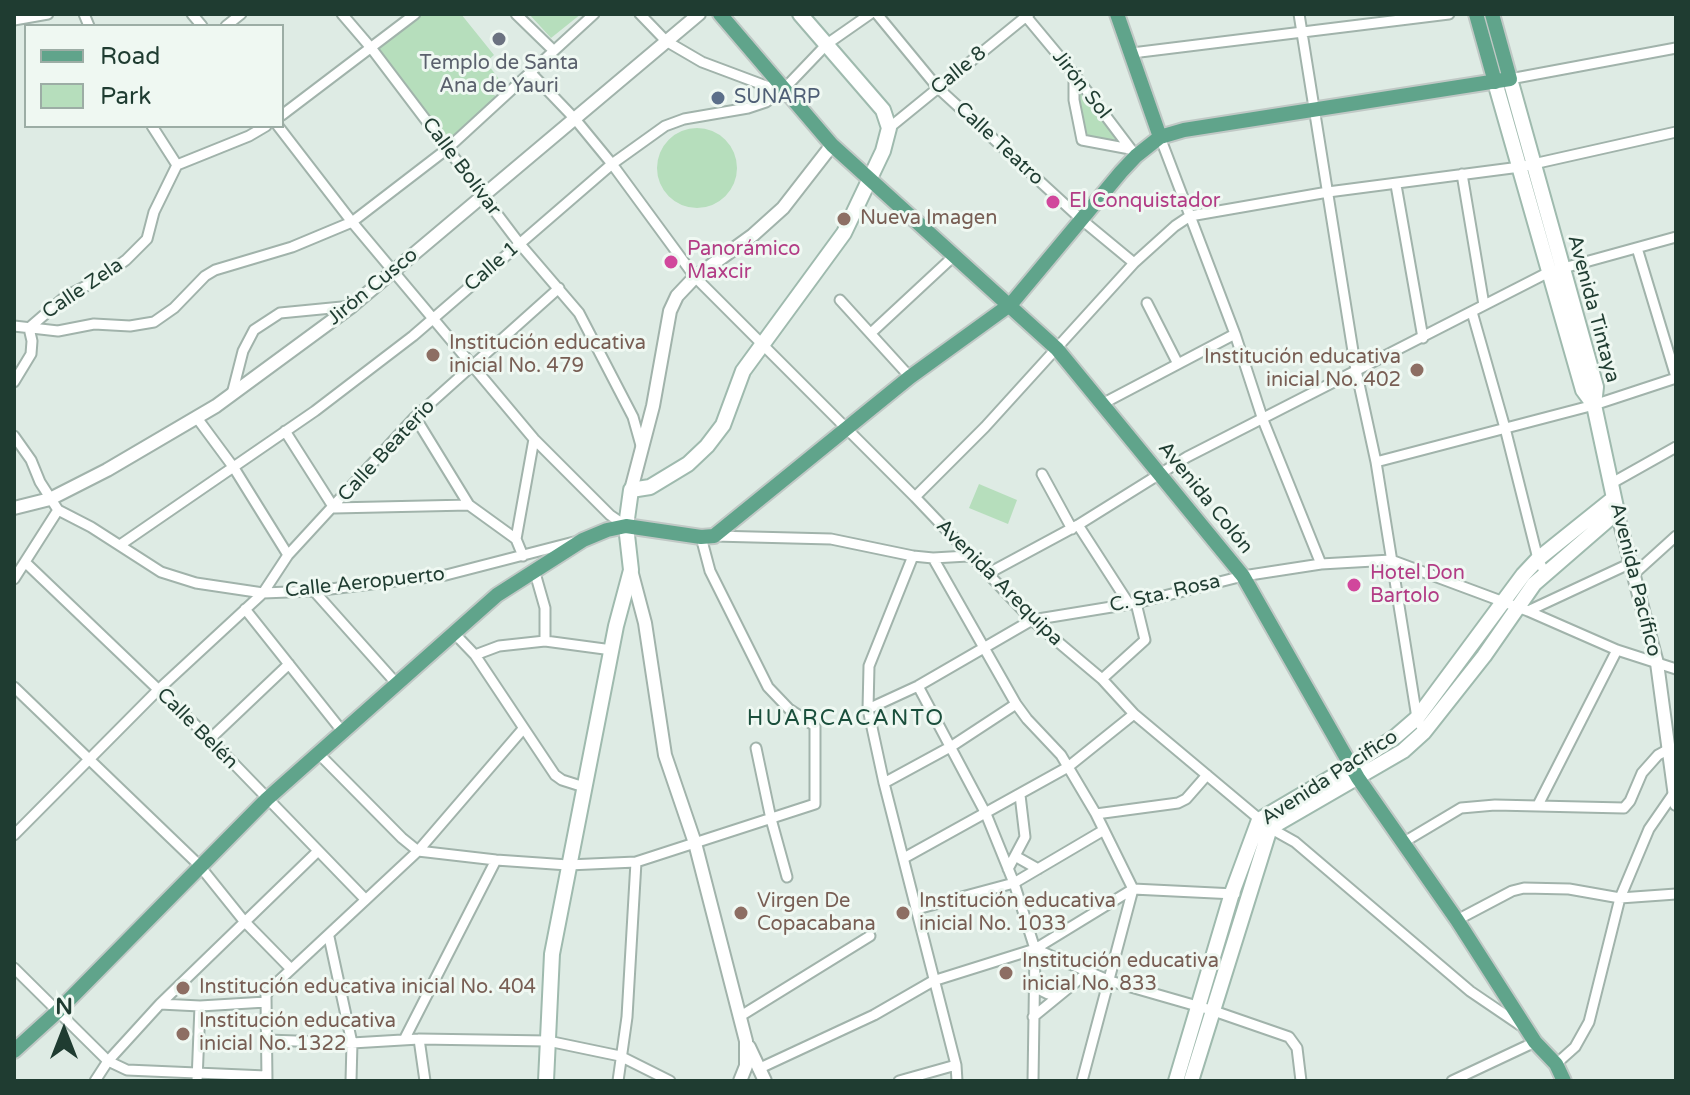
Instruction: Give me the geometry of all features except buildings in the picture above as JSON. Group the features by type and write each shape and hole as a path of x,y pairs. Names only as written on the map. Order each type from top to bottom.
{"main road":[{"name":"Avenida Colón","path":"720,14 832,145 1011,304 1057,349 1243,576 1355,772 1532,1036 1556,1064 1564,1081"},
{"path":"546,1081 552,954 612,650 631,570 626,526 631,490 650,487 665,480 707,446 723,425 743,371 844,233 883,151 889,128 883,110 800,14"},
{"path":"1117,14 1160,137"},
{"name":"Avenida Tintaya","path":"1476,14 1502,80 1527,166 1583,390 1594,405"},
{"name":"Avenida Tintaya","path":"1492,14 1502,80"},
{"path":"14,1051 57,1012 267,799 497,595 583,540 607,530 626,526 708,537 849,430 910,377 1011,304 1082,220 1133,152 1160,137 1184,130 1502,80"},
{"name":"Avenida Pacífico","path":"1594,405 1614,498"},
{"name":"Avenida Pacifico","path":"1355,772 1417,718 1517,607 1534,584 1542,566 1614,498"},
{"name":"Avenida Pacifico","path":"1191,1081 1232,893 1265,824 1355,772 1403,751 1424,732 1478,652"},
{"name":"Avenida Pacifico","path":"1176,1081 1249,896 1265,824"}],"street":[{"path":"14,20 44,14"},
{"name":"Calle Bolívar","path":"342,14 591,332 633,417 642,450"},
{"path":"284,114 415,14"},
{"path":"516,14 553,50"},
{"path":"14,326 58,331 94,324 130,326 154,322 215,270 292,247 352,222 447,149 594,14"},
{"path":"640,14 666,41 702,62 766,86 784,89"},
{"name":"Jirón Cusco","path":"14,508 54,505 232,394 352,306 699,14"},
{"name":"Calle 1","path":"120,545 315,411 433,319 612,164 665,126 684,119 766,102 784,89 827,44 870,14"},
{"name":"Calle Teatro","path":"877,14 938,88 1082,220 1134,263"},
{"path":"1299,14 1356,370 1376,462 1417,718 1424,732"},
{"path":"1132,53 1449,14"},
{"name":"Calle 8","path":"889,128 1026,15"},
{"name":"Jirón Sol","path":"1026,15 1133,152"},
{"path":"1502,80 1676,48"},
{"name":"Avenida Arequipa","path":"530,72 612,164 695,277 915,497 1032,620 1102,679 1134,714 1265,824 1295,842 1470,991 1532,1036"},
{"path":"1074,74 1074,100 1082,140 1133,152"},
{"path":"153,128 177,165 263,128"},
{"path":"280,128 352,222 534,439 610,515 626,526"},
{"path":"915,497 985,427 1134,263 1190,216 1328,192 1527,166 1676,132"},
{"path":"1160,137 1235,334 1263,420 1321,564"},
{"path":"631,490 662,361 670,311 677,296 695,277 753,235 783,208 832,145"},
{"name":"Calle Zela","path":"29,328 66,296 98,280 126,260 147,239 154,212 177,165"},
{"path":"1462,174 1484,305"},
{"path":"1396,185 1423,338"},
{"path":"989,573 1075,527 1187,457 1555,270 1676,237"},
{"path":"1376,462 1594,405 1676,378 1637,248"},
{"path":"871,333 955,255"},
{"name":"Calle Beaterio","path":"16,829 90,760 158,690 263,593 288,555 415,417 559,288"},
{"path":"840,300 910,377"},
{"path":"1147,303 1178,364"},
{"path":"232,394 243,351 254,330 280,313 352,306"},
{"path":"1472,312 1542,566"},
{"path":"14,382 31,354 29,328"},
{"path":"1102,404 1235,334"},
{"path":"415,417 469,505 516,539 523,556"},
{"path":"197,418 234,468 288,555"},
{"path":"285,431 334,508 469,505"},
{"path":"14,436 31,460 54,505 26,563 14,579"},
{"path":"516,539 534,439"},
{"path":"1614,498 1676,447"},
{"path":"1042,474 1075,527 1133,604 1145,640 1102,679"},
{"name":"Avenida Pacífico","path":"1614,498 1632,568 1670,665 1669,749 1675,795"},
{"name":"Calle Aeropuerto","path":"54,505 161,572 196,583 263,593 314,591 446,575 583,540"},
{"path":"1517,607 1632,568 1676,536"},
{"path":"319,754 418,851 568,865 636,862 815,804 815,726 789,709 768,687 710,571 708,537 831,539 913,556 968,556"},
{"path":"913,556 869,666 868,709 956,1065 957,1081"},
{"path":"933,558 1016,704 1061,755 1096,814 1133,889 1082,1081"},
{"name":"C. Sta. Rosa","path":"868,709 918,686 1032,620 1133,604 1243,576 1321,564 1391,560 1517,607 1617,650 1670,665"},
{"name":"Calle Belén","path":"26,563 210,739 365,899"},
{"path":"631,570 645,623 665,755 695,843 746,1041 765,1081"},
{"path":"535,573 545,608 545,641"},
{"path":"314,591 396,683"},
{"path":"245,609 342,731"},
{"path":"453,632 475,655 555,775 584,787"},
{"path":"475,655 499,646 545,641 612,650"},
{"path":"1538,805 1617,650"},
{"path":"210,739 289,664"},
{"path":"918,686 986,814 1014,883 1035,949 1033,1081"},
{"path":"14,687 199,865 244,921 291,969"},
{"path":"884,783 952,746 1016,704"},
{"path":"904,858 1068,767 1134,714"},
{"path":"14,968 108,1061 128,1076 267,1079 266,1002 269,990 418,851 523,729"},
{"path":"756,748 787,877"},
{"path":"1404,842 1461,808 1538,805 1624,808 1642,773 1658,755 1669,749"},
{"path":"1096,814 1178,803 1186,799 1207,775"},
{"path":"1008,869 1025,832 1020,795"},
{"path":"1556,1064 1575,1047 1589,1022 1620,898 1649,829 1675,795"},
{"path":"917,909 1014,883 1104,830"},
{"path":"95,1081 108,1061 160,1004 317,852"},
{"path":"1015,856 1038,869"},
{"path":"404,1040 496,860"},
{"path":"618,1081 627,1017 636,862"},
{"path":"1457,920 1524,888 1569,889 1620,898 1676,894"},
{"path":"758,1069 874,1015 933,981 1035,949 1133,889 1249,896"},
{"path":"739,1017 870,936"},
{"path":"329,937 352,1043 351,1081"},
{"path":"1035,949 1110,981 1205,1008 1289,1037 1297,1048 1301,1081"},
{"path":"1033,1017 1088,972"},
{"path":"1034,987 1048,994 1060,994"},
{"path":"160,1004 200,1006 266,1002"},
{"path":"197,1077 200,1006"},
{"path":"1452,1081 1532,1036"},
{"path":"419,1039 425,1081"},
{"path":"267,1040 352,1043 419,1039 548,1041 620,1056 670,1081"},
{"path":"740,1081 746,1066 746,1041"},
{"path":"899,1081 956,1065"}],"green space":[{"path":"420,14 461,14 494,55 486,62 499,79 488,88 497,98 449,144 376,50"},
{"path":"529,14 581,14 551,38"},
{"path":"1076,83 1120,144 1084,138 1078,116"},
{"path":"697,128 712,131 725,140 734,153 737,168 734,183 725,196 712,205 697,208 682,205 669,196 660,183 657,168 660,153 669,140 682,131"},
{"path":"979,484 1017,500 1008,524 969,508"}],"place":[{"name":"Templo de Santa Ana de Yauri","path":"499,39"},
{"name":"SUNARP","path":"718,98"},
{"name":"El Conquistador","path":"1053,202"},
{"name":"Nueva Imagen","path":"844,219"},
{"name":"Panorámico Maxcir","path":"671,262"},
{"name":"Institución educativa inicial No. 479","path":"433,355"},
{"name":"Institución educativa inicial No. 402","path":"1417,370"},
{"name":"Hotel Don Bartolo","path":"1354,585"},
{"name":"Virgen De Copacabana","path":"741,913"},
{"name":"Institución educativa inicial No. 1033","path":"903,913"},
{"name":"Institución educativa inicial No. 833","path":"1006,973"},
{"name":"Institución educativa inicial No. 404","path":"183,988"},
{"name":"Institución educativa inicial No. 1322","path":"183,1034"}],"district":[{"name":"HUARCACANTO","path":"846,719"}]}
